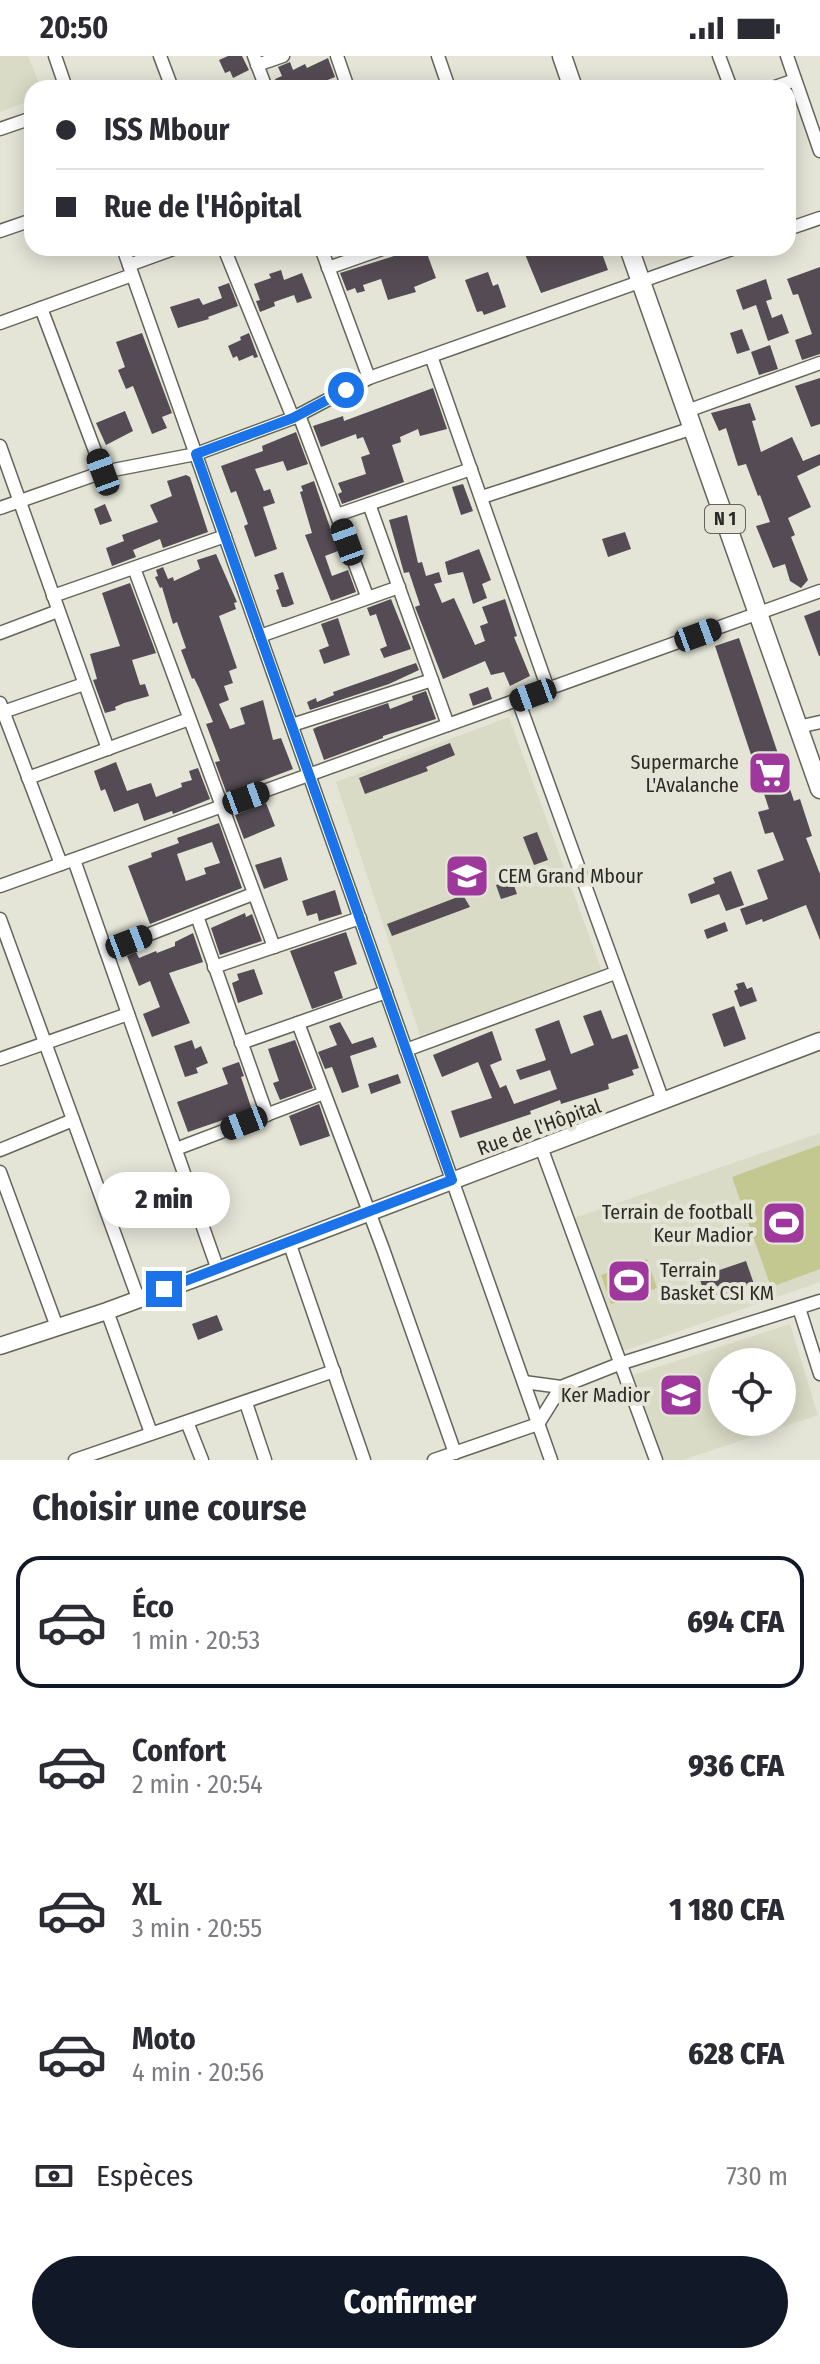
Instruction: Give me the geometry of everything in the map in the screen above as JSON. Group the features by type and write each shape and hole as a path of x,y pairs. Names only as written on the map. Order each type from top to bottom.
{"highway":[{"path":"562,56 570,80"},
{"name":"N 1","path":"632,256 820,789"}],"main road":[{"name":"Rue de l'Hôpital","path":"0,1346 218,1270 820,1041"}],"street":[{"path":"55,56 63,80"},
{"path":"160,56 169,80"},
{"path":"263,80 255,61 283,56"},
{"path":"337,56 345,80"},
{"path":"438,56 446,80"},
{"path":"719,56 728,80"},
{"path":"787,56 795,80"},
{"path":"796,83 820,151"},
{"path":"0,129 24,121"},
{"path":"796,226 820,218"},
{"path":"0,231 24,223"},
{"path":"126,256 551,1460"},
{"path":"0,323 160,256"},
{"path":"227,256 337,515 367,596"},
{"path":"324,256 369,378"},
{"path":"328,268 362,256"},
{"path":"0,508 103,472 196,454 296,417 369,378 712,256"},
{"path":"41,308 103,472"},
{"path":"431,356 548,689"},
{"path":"482,497 690,420 820,363"},
{"path":"0,446 108,749"},
{"path":"337,515 471,469"},
{"path":"369,504 448,725"},
{"path":"53,596 225,536"},
{"path":"134,568 274,947"},
{"path":"260,636 399,587"},
{"path":"0,886 820,591"},
{"path":"0,633 58,611"},
{"path":"292,725 432,680"},
{"path":"84,684 3,716 106,951 218,1270"},
{"path":"518,700 663,1101"},
{"path":"28,778 189,719"},
{"path":"798,727 819,724"},
{"path":"106,951 253,894"},
{"path":"197,916 267,1115"},
{"path":"214,967 360,918"},
{"path":"0,919 138,1298"},
{"path":"406,1050 615,973"},
{"path":"241,1043 386,992"},
{"path":"0,1059 128,1014"},
{"path":"298,1023 455,1453"},
{"path":"176,1149 324,1093"},
{"path":"0,1150 73,1120"},
{"path":"541,1147 656,1460"},
{"path":"0,1172 6,1211 57,1327"},
{"path":"289,1242 364,1460"},
{"path":"524,1382 561,1387 619,1364 820,1301"},
{"path":"799,1308 820,1374"},
{"path":"107,1311 151,1433"},
{"path":"75,1460 110,1454 151,1433 334,1371"},
{"path":"434,1460 538,1424 561,1387"},
{"path":"246,1403 265,1460"},
{"path":"187,1422 202,1460"}],"shaded area":[{"path":"0,56 28,56 38,80 24,80 24,103 0,112"},
{"name":"CEM Grand Mbour","path":"509,717 602,971 421,1038 336,782"},
{"path":"820,1133 820,1282 623,1351 574,1218"},
{"name":"Ker Madior","path":"790,1324 818,1415 796,1422 796,1348 716,1348"},
{"name":"Ker Madior","path":"708,1351 708,1436 755,1436 683,1460 661,1460 633,1375"}],"green space":[{"name":"Terrain de football Keur Madior","path":"820,1145 820,1269 771,1287 732,1177"},
{"name":"Terrain Basket CSI KM","path":"647,1259 657,1288 611,1304 601,1275"}],"building":[{"path":"242,56 249,70 233,78 230,71 225,73 219,60"},
{"path":"328,58 335,77 328,80 275,79 282,76 278,67 290,62 293,70 305,64 307,68"},
{"path":"394,256 428,256 436,278 414,287 416,292 388,300 381,279 363,285 365,291 357,293 355,288 347,291 340,273"},
{"path":"526,256 603,256 608,270 541,293"},
{"path":"820,267 820,354 802,360 795,340 812,334 798,294 793,295 787,279"},
{"path":"281,270 284,280 302,273 312,298 297,303 294,295 274,302 275,306 260,312 256,301 260,300 254,284 271,278 269,274"},
{"path":"488,272 493,286 498,284 506,307 484,315 482,311 477,312 465,280"},
{"path":"766,279 772,299 766,301 772,318 782,314 789,333 768,341 756,305 743,310 736,290"},
{"path":"229,283 238,306 178,328 170,307 199,298 203,305 222,298 218,287"},
{"path":"742,329 750,350 737,354 730,333"},
{"path":"142,333 172,413 162,417 167,428 152,434 133,386 126,389 118,370 125,367 116,342"},
{"path":"249,333 258,357 254,358 253,355 239,361 237,356 233,358 228,346"},
{"path":"770,345 778,369 759,375 751,352"},
{"path":"820,378 820,424 811,427 795,386"},
{"path":"433,388 447,429 420,436 418,429 400,437 401,442 392,445 404,482 342,504 338,483 366,474 361,457 370,454 363,437 357,439 356,434 321,447 313,426 343,416 344,421"},
{"path":"750,403 761,452 792,437 803,461 820,454 820,465 797,476 811,507 788,518 795,535 791,537 808,580 801,588 790,581 785,564 773,568 756,526 770,522 760,495 746,464 738,466 726,428 719,431 711,413"},
{"path":"125,411 133,431 106,445 96,423"},
{"path":"296,432 308,464 287,471 283,461 255,469 264,491 270,489 275,503 263,507 277,549 255,557 244,526 248,524 236,491 231,493 221,466 263,451 262,446"},
{"path":"186,475 190,477 208,532 163,548 160,539 133,550 136,557 112,566 106,548 124,541 122,535 158,522 150,505 172,496 167,481"},
{"path":"314,481 338,551 325,556 332,576 348,570 356,592 331,601 305,535 312,533 301,486"},
{"path":"463,484 473,511 461,515 452,487"},
{"path":"105,504 112,521 100,525 94,509"},
{"path":"407,515 418,563 422,562 426,576 439,572 442,582 434,584 442,603 454,598 475,645 485,641 480,626 488,623 482,607 505,599 517,636 514,637 530,676 510,686 504,672 491,675 485,661 443,679 415,607 420,605 409,572 404,573 389,520"},
{"path":"625,532 631,549 608,557 602,539"},
{"path":"479,549 491,580 482,584 487,598 473,604 463,572 448,575 445,562"},
{"path":"216,554 237,602 234,603 236,609 219,616 237,668 229,671 233,683 224,686 229,700 219,704 230,729 245,724 240,708 263,700 273,740 281,738 293,769 227,794 215,762 220,761 206,724 213,722 181,650 186,648 177,622 173,624 162,587 155,577 158,576 156,570 163,567 168,579 173,577 174,581 200,569 197,560"},
{"path":"283,572 294,604 286,607 282,607 274,575"},
{"path":"130,583 156,653 132,660 140,685 145,684 149,696 124,703 115,707 116,710 105,713 93,680 97,679 90,654 120,646 102,593"},
{"path":"391,599 411,649 384,658 380,649 387,646 376,614 370,616 367,608"},
{"path":"820,610 820,656 819,656 804,616"},
{"path":"338,618 350,655 324,664 319,650 329,646 321,624"},
{"path":"739,638 794,801 800,799 812,836 806,838 820,874 820,940 806,905 763,922 762,919 746,925 740,909 768,899 757,870 784,860 773,832 765,834 758,812 769,809 715,646"},
{"path":"416,663 419,670 389,684 310,710 307,702 316,698 317,702 334,695 333,692"},
{"path":"488,687 492,699 473,706 469,694"},
{"path":"426,691 436,719 324,760 313,729 388,703 390,709"},
{"path":"450,743 455,755 426,767 428,771 365,794 359,778"},
{"path":"116,762 127,791 151,783 156,797 182,787 181,783 192,780 189,771 198,768 210,799 173,814 172,811 144,821 138,803 114,812 105,789 101,791 94,771"},
{"path":"266,803 275,826 244,839 235,815"},
{"path":"219,823 242,888 150,924 128,866 179,843 177,838","holes":["212,842 220,863 204,868 206,874 186,881 177,854"]},
{"path":"537,832 548,860 534,865 523,837"},
{"path":"281,857 288,880 264,889 255,865"},
{"path":"731,871 744,905 726,911 719,894 691,904 688,894 715,883 713,878"},
{"path":"512,880 517,894 501,899 496,885"},
{"path":"335,890 342,914 319,921 317,913 307,916 302,901"},
{"path":"463,895 470,907 392,936 387,924"},
{"path":"245,913 246,917 252,914 262,941 220,955 211,928"},
{"path":"725,922 728,931 707,939 704,930"},
{"path":"346,932 357,964 334,972 343,998 312,1009 290,951"},
{"path":"193,933 203,962 169,973 190,1023 152,1037 143,1014 160,1007 150,981 139,986 127,956 136,952 139,958 157,953 175,946 175,942"},
{"path":"254,969 263,994 238,1003 232,983 239,980 237,974"},
{"path":"744,982 747,989 752,987 757,1001 740,1007 734,991 738,989 736,984"},
{"path":"734,1006 746,1039 724,1047 712,1014"},
{"path":"601,1010 612,1039 627,1034 639,1068 632,1070 634,1075 608,1084 609,1089 561,1104 560,1100 530,1111 531,1114 460,1138 451,1111 492,1098 478,1062 442,1077 433,1055 492,1031 502,1060 490,1065 500,1088 506,1085 514,1104 557,1089 550,1070 520,1080 516,1070 546,1060 535,1029 559,1020 571,1054 594,1045 583,1016"},
{"path":"340,1022 352,1044 373,1037 377,1047 350,1056 359,1087 342,1093 332,1067 325,1069 318,1052 337,1045 329,1026"},
{"path":"192,1040 195,1049 201,1046 208,1063 196,1068 198,1073 185,1077 174,1046"},
{"path":"295,1040 313,1088 280,1100 273,1083 279,1081 268,1049"},
{"path":"239,1062 252,1110 188,1132 177,1102 228,1084 222,1068"},
{"path":"398,1074 401,1083 371,1094 368,1084"},
{"path":"319,1104 330,1136 300,1146 289,1116"},
{"path":"746,1261 754,1284 707,1300 699,1277"},
{"path":"217,1315 223,1330 198,1340 192,1324"}],"place":[{"name":"Supermarche L'Avalanche","path":"770,773"},
{"name":"CEM Grand Mbour","path":"467,876"},
{"name":"Terrain de football Keur Madior","path":"784,1223"},
{"name":"Terrain Basket CSI KM","path":"629,1281"},
{"name":"Ker Madior","path":"681,1395"}],"route":[{"path":"164,1289 452,1180 196,454 293,418 346,390"}]}
